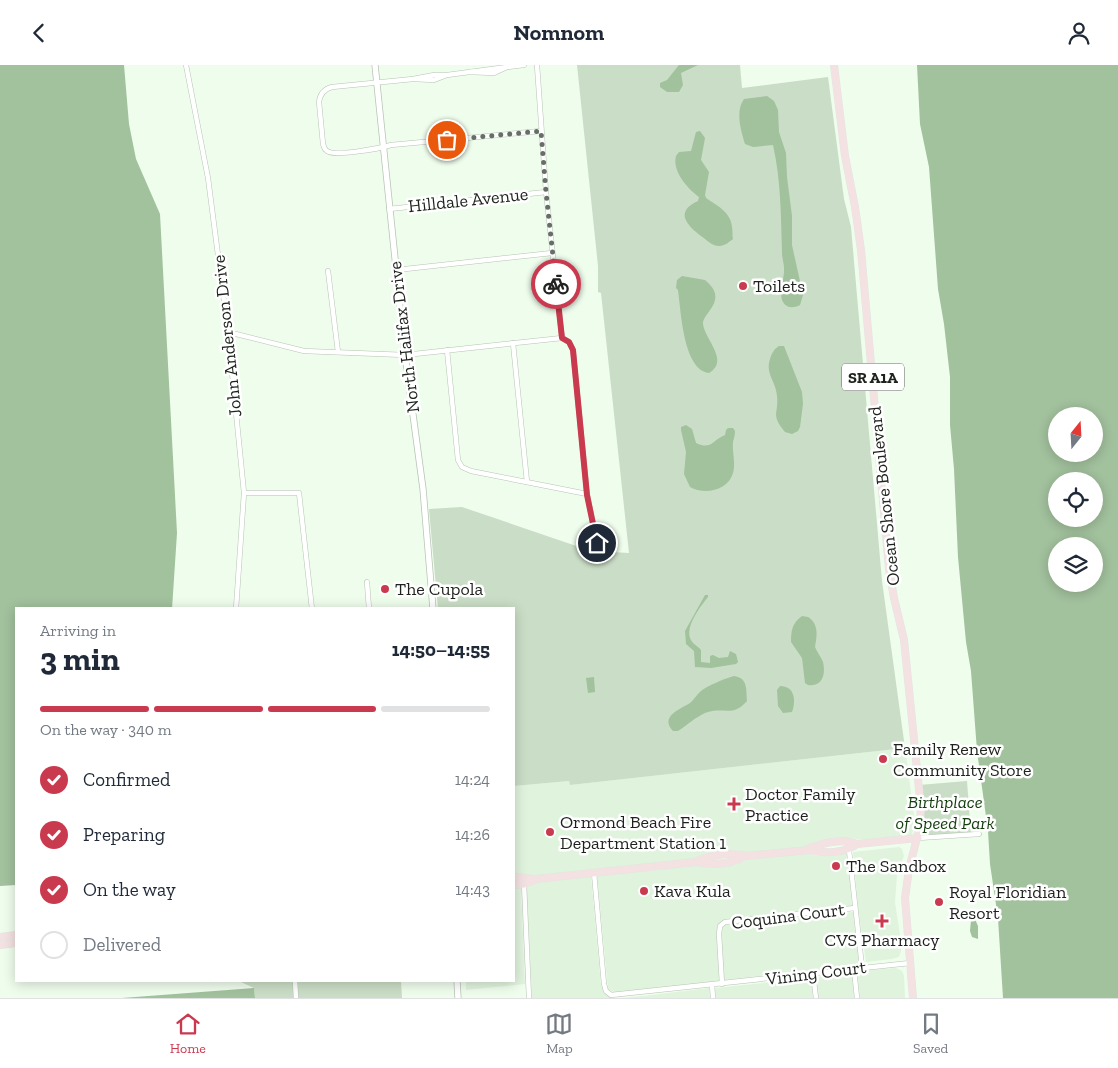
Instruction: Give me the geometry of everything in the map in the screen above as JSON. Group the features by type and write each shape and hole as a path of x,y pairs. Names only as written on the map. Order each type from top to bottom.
{"main road":[{"name":"Ocean Shore Boulevard","path":"834,65 845,156 861,250 889,569 904,640 921,809 918,838"},
{"path":"807,850 818,844 849,840 857,844 918,838"},
{"name":"SR A1A","path":"913,998 905,898 909,869 918,838"},
{"path":"515,877 536,879 696,862 710,864 736,861 746,856 807,850 819,853 850,850 857,844"},
{"path":"515,885 524,884 536,879"},
{"path":"0,937 15,935"},
{"path":"0,945 15,943"}],"street":[{"name":"John Anderson Drive","path":"186,65 208,178 228,332 244,493 236,607"},
{"name":"North Halifax Drive","path":"375,65 405,355 423,489 433,607"},
{"path":"524,65 507,67 494,73 468,72 332,87 322,92 320,102 323,144 327,151 333,153 391,145 541,131"},
{"path":"537,65 546,192 562,338"},
{"name":"Hilldale Avenue","path":"389,209 546,192"},
{"path":"396,270 552,253"},
{"path":"328,271 338,352"},
{"path":"228,332 304,351 405,355 562,338 569,342 573,350 587,495 597,543"},
{"path":"513,343 527,482"},
{"path":"447,350 458,460 462,467 471,471 587,495"},
{"path":"244,493 299,493 312,607"},
{"path":"367,582 369,607"},
{"path":"918,838 979,834"},
{"path":"850,850 862,967"},
{"path":"594,873 606,991 612,995 618,995 712,985 713,998"},
{"path":"524,884 529,998"},
{"name":"Coquina Court","path":"722,984 719,934 720,926 725,923 855,908"},
{"name":"Vining Court","path":"712,985 910,963"},
{"path":"854,969 857,998"},
{"path":"813,974 816,998"},
{"path":"294,982 296,998"},
{"path":"457,982 458,998"}],"shaded area":[{"path":"0,65 124,65 129,124 136,159 160,214 177,533 172,607 15,607 15,982 241,982 254,988 255,998 0,998"},
{"path":"679,65 698,65 681,73 683,85 679,92 667,92 660,87 660,83 667,80"},
{"path":"917,65 1118,65 1118,998 1003,998 998,918 977,751 971,671 966,642 958,557 950,425 950,377 938,289 929,167 920,124"},
{"path":"767,96 774,101 778,110 779,132 786,153 792,216 792,245 803,295 800,305 793,307 786,306 783,302 781,290 784,268 778,172 773,145 753,147 745,144 739,115 744,99"},
{"path":"700,131 705,138 701,160 709,172 706,198 726,213 732,227 733,239 721,246 710,243 701,236 685,218 686,210 698,201 699,197 685,184 678,173 675,162 676,156 679,152 691,151 696,132"},
{"path":"682,276 705,280 712,287 715,294 713,305 703,324 717,356 715,368 709,373 700,369 694,362 685,338 678,290 676,288 677,280"},
{"path":"779,346 784,346 802,392 803,404 800,427 798,431 792,434 785,432 776,417 776,391 769,364 774,350"},
{"path":"686,425 692,429 696,443 705,446 725,435 728,428 733,428 735,435 733,442 733,473 726,484 715,490 708,491 690,487 684,474 686,452 681,430 681,427"},
{"path":"705,595 708,595 708,597 694,616 689,633 690,638 701,650 701,662 710,663 710,656 713,655 719,658 728,657 730,651 736,654 738,662 736,664 711,668 695,667 694,651 686,644 685,631"},
{"path":"802,616 812,620 816,627 815,647 824,667 822,679 813,685 805,683 802,658 791,642 793,627"},
{"path":"734,676 742,679 746,688 747,701 742,706 732,710 705,713 678,731 673,731 668,721 673,714 690,703 704,689"},
{"path":"594,677 595,692 588,693 586,678"},
{"path":"780,686 789,689 793,695 792,712 783,713 778,706 777,690"},
{"path":"905,748 915,822 912,835 865,840 849,838 818,841 806,847 748,853 736,850 709,853 694,859 538,876 515,874 515,786 569,781 570,785"},
{"path":"899,847 902,849 904,856 897,875 895,902 901,951 899,957 866,962 858,908 853,852"},
{"path":"805,853 818,856 848,853 852,906 725,919 717,926 719,981 618,992 608,989 597,875 696,865 710,867 735,865 750,859"},
{"path":"591,876 601,985 604,993 611,998 532,998 526,886 536,882"},
{"path":"515,888 521,888 525,984 466,990 466,982 515,982"},
{"path":"853,912 859,965 724,980 721,934 722,928 726,925"},
{"path":"974,917 978,926 978,939 972,937 970,931 971,920"},
{"path":"896,968 902,971 904,976 905,998 860,998 857,971"},
{"path":"852,972 854,998 818,998 816,977"},
{"path":"811,978 813,998 716,998 715,988"},
{"path":"709,988 710,998 622,998 643,996"}],"green space":[{"path":"577,65 740,65 742,88 828,77 844,199 851,227 882,581 905,748 570,785 569,781 515,786 515,607 438,607 429,509 462,507 591,551 629,553 601,293 598,292 598,266"},
{"name":"Birthplace of Speed Park","path":"967,781 971,835 918,838 919,785"},
{"path":"241,982 401,982 402,998 255,998 254,988"}],"pier":[{"path":"15,885 15,982 241,982 254,988 122,998 0,998 0,886"}],"way so far":[{"path":"447,140 541,131 556,284"}],"place":[{"name":"Toilets","path":"743,286"},
{"name":"The Cupola","path":"385,589"},
{"name":"Family Renew Community Store","path":"883,759"},
{"name":"Doctor Family Practice","path":"734,804"},
{"name":"Ormond Beach Fire Department Station 1","path":"550,832"},
{"name":"The Sandbox","path":"836,866"},
{"name":"Kava Kula","path":"644,891"},
{"name":"Royal Floridian Resort","path":"939,902"},
{"name":"CVS Pharmacy","path":"882,921"}],"route":[{"path":"556,284 562,338 569,342 573,350 587,495 597,543"}]}
